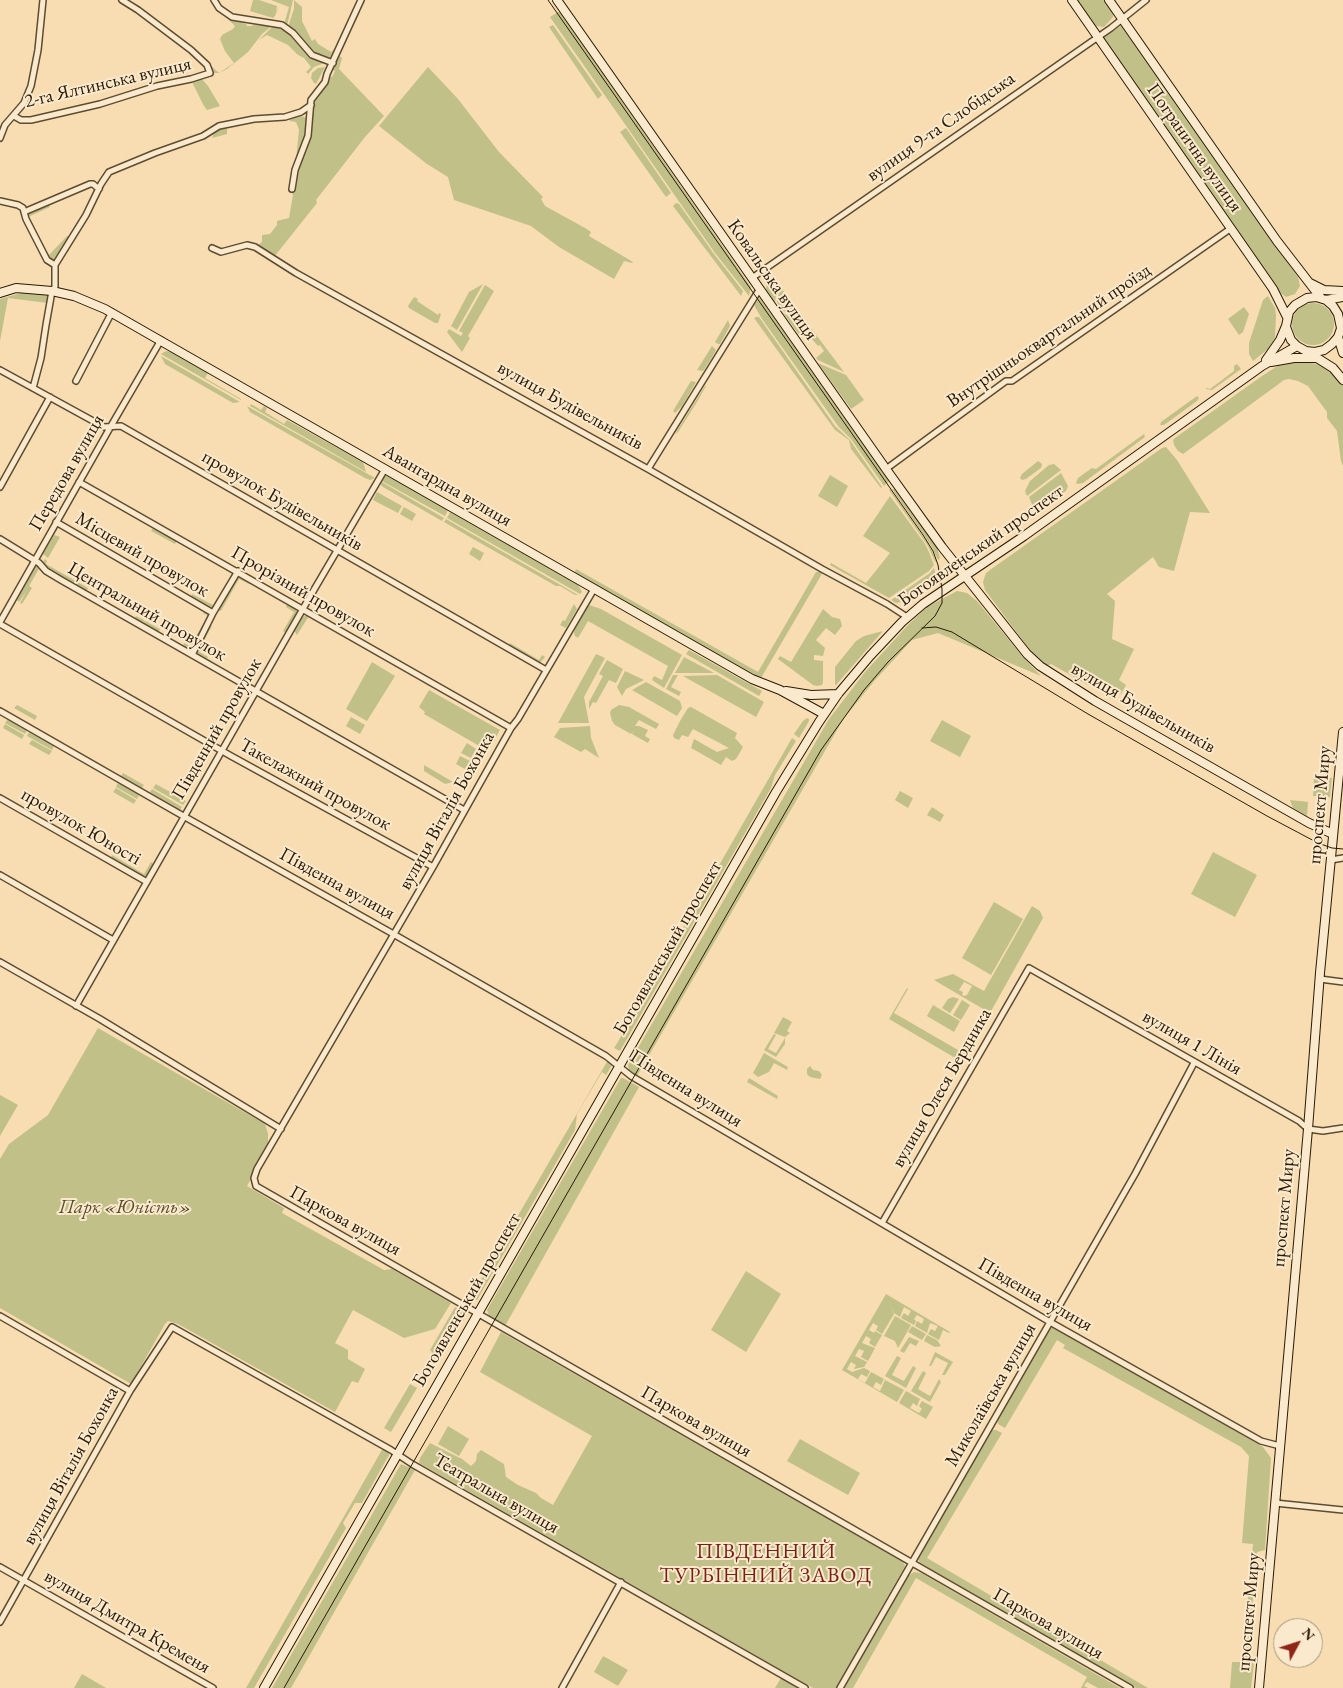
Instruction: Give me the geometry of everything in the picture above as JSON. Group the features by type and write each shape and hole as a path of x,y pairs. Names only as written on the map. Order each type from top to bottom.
{"main road":[{"name":"Ковальська вулиця","path":"557,0 886,469 942,547 965,575"},
{"name":"Погранична вулиця","path":"1072,0 1272,289 1287,317"},
{"name":"Погранична вулиця","path":"1109,0 1306,281 1323,299"},
{"path":"1306,281 1324,290 1343,291"},
{"name":"Авангардна вулиця","path":"0,293 16,288 52,291 74,296 112,312 752,679 780,690 824,714"},
{"path":"1287,317 1298,302 1312,297 1323,299 1343,297"},
{"path":"1306,351 1324,350 1338,337 1342,325 1333,306 1323,299"},
{"name":"Богоявленський проспект","path":"1262,366 1276,347 1286,326 1287,317"},
{"path":"1286,326 1288,335 1297,346 1333,368 1343,380"},
{"path":"1338,337 1343,353"},
{"name":"Богоявленський проспект","path":"264,1688 776,792 838,694 870,656 907,618 939,592 1024,536 1262,366 1297,346"},
{"path":"1262,366 1289,359 1316,358"},
{"name":"вулиця Будівельників","path":"965,575 1027,654 1040,666 1096,701 1309,823 1333,834"},
{"path":"780,690 811,695 838,694"},
{"name":"проспект Миру","path":"1258,1688 1343,732"}],"street":[{"path":"0,138 5,126 27,98 32,84 38,50 43,0"},
{"name":"2-га Ялтинська вулиця","path":"14,116 21,120 34,119 100,104 157,86 210,73 207,65 191,50 146,15 122,0"},
{"path":"214,0 220,8 232,17 282,25 312,55 333,63"},
{"path":"292,189 295,170 308,136 311,100 326,82 327,74 361,0"},
{"name":"вулиця 9-та Слобідська","path":"752,278 1117,23 1146,0"},
{"path":"33,388 42,358 52,291 55,285 55,265 86,215 104,179 112,170 205,135 219,126 254,119 285,117 301,112 311,105"},
{"path":"24,212 90,184 99,189"},
{"path":"0,201 23,208 26,219 47,260 55,265"},
{"name":"Внутрішньоквартальний проїзд","path":"886,469 1006,381 1012,381 1230,229"},
{"name":"вулиця Будівельників","path":"212,248 221,252 247,245 255,247 368,314 648,469 822,570 887,604 907,618"},
{"path":"648,469 759,290"},
{"path":"76,381 112,312"},
{"name":"Передова вулиця","path":"0,623 56,522 162,340"},
{"name":"провулок Будівельників","path":"0,370 104,427 121,426 546,670"},
{"path":"0,487 50,397"},
{"name":"Південний провулок","path":"76,1006 385,469"},
{"name":"Прорізний провулок","path":"79,482 511,728"},
{"name":"Місцевий провулок","path":"56,522 213,613"},
{"name":"Центральний провулок","path":"0,539 35,560 46,571 464,810"},
{"name":"Місцевий провулок","path":"192,655 213,613 238,571"},
{"name":"вулиця Віталія Бохонка","path":"254,1178 280,1129 433,867 511,728 594,589"},
{"name":"Такелажний провулок","path":"0,623 222,750 433,867"},
{"name":"Південна вулиця","path":"0,711 606,1056 630,1076 1050,1322 1260,1441 1280,1446"},
{"name":"провулок Юності","path":"0,798 147,882"},
{"path":"1331,860 1343,858"},
{"path":"0,874 113,940"},
{"path":"0,962 280,1129"},
{"name":"вулиця 1 Лінія","path":"1029,968 1194,1063 1298,1120 1308,1129"},
{"name":"вулиця Олеся Бердника","path":"882,1223 1029,968"},
{"path":"1320,979 1343,982"},
{"name":"Миколаївська вулиця","path":"840,1688 1135,1174 1194,1063"},
{"path":"1308,1129 1323,1131 1343,1128"},
{"name":"Паркова вулиця","path":"254,1178 256,1186 260,1190 478,1313 542,1352 1130,1688"},
{"path":"0,1316 130,1391"},
{"name":"вулиця Віталія Бохонка","path":"0,1622 130,1391 172,1327"},
{"name":"Театральна вулиця","path":"172,1327 398,1454 805,1688"},
{"path":"1275,1503 1343,1510"},
{"name":"вулиця Дмитра Кременя","path":"0,1567 213,1688"},
{"path":"562,1688 620,1582"}],"green space":[{"path":"253,0 277,6 276,12 279,6 275,16 273,18 250,11"},
{"path":"271,0 293,0 287,26 284,24 289,7"},
{"path":"294,0 302,7 302,21 312,41 315,39 318,44 331,52 334,49 330,57 319,56 288,27 294,9"},
{"path":"1076,0 1105,0 1113,11 1113,17 1104,27 1096,26"},
{"path":"221,12 227,17 247,26 272,26 262,34 248,52 227,69 219,73 234,63 225,51 220,39 222,35 235,26"},
{"path":"560,12 751,287 749,296 715,253 550,17"},
{"path":"553,25 602,95 598,99 549,27"},
{"path":"1122,25 1298,277 1300,286 1295,294 1286,297 1278,291 1103,38"},
{"path":"273,26 286,31 311,57 324,63 314,67 308,74 306,72 311,67 304,58 288,45 267,35 259,40"},
{"path":"196,52 219,73 211,73"},
{"path":"339,55 342,58 339,69 384,116 365,137 316,200 317,203 274,257 254,245 262,242 262,235 270,234 277,225 277,221 289,218 293,195 289,189 291,174 306,147 312,100 326,84 329,76 332,77 335,71 332,69"},
{"path":"325,67 316,84 314,83 311,78 312,73 318,68"},
{"path":"428,67 458,99 499,152 543,197 541,199 545,206 585,228 591,232 589,236 633,262 624,261 614,279 559,247 531,226 454,200 448,177 427,164 379,126"},
{"path":"201,78 220,106 207,110 204,106 191,80"},
{"path":"299,115 309,119 307,138 296,160 299,130 296,122 290,121 290,118"},
{"path":"222,127 227,128 227,134 212,138 215,131"},
{"path":"626,128 671,193 666,197 620,132"},
{"path":"676,203 679,204 743,291 741,296 673,206"},
{"path":"45,205 50,207 28,217 49,255 67,236 70,236 53,260 47,257 26,214 32,213"},
{"path":"771,273 778,283 775,302 766,290 767,279"},
{"path":"483,284 457,330 451,326 469,292"},
{"path":"485,285 494,291 468,336 470,338 462,352 447,332 449,329 461,336 463,333 459,331"},
{"path":"779,285 809,325 782,310 777,302"},
{"path":"21,293 49,295 48,303 8,298 0,341 0,299"},
{"path":"1268,296 1275,308 1275,338 1268,349 1253,361 1249,354 1249,343 1263,300"},
{"path":"414,297 438,315 439,313 441,314 438,323 409,308 408,306"},
{"path":"760,298 889,481 884,486 851,439 838,426 762,319 754,305"},
{"path":"1317,303 1325,306 1331,312 1334,324 1331,336 1325,342 1309,345 1301,342 1295,336 1292,320 1295,312 1301,306"},
{"path":"1244,307 1249,314 1243,332 1239,335 1228,319"},
{"path":"783,313 811,328 844,372 818,360 816,358 824,351 820,345 818,346 811,338 800,336"},
{"path":"759,317 835,426 850,440 881,488 851,449 849,440 835,430 754,318"},
{"path":"728,320 730,326 720,344 718,344 715,342"},
{"path":"712,346 716,350 711,359 703,371 697,370"},
{"path":"166,351 172,352 208,373 205,378 241,400 161,354"},
{"path":"161,356 240,402 233,403 165,364"},
{"path":"1296,361 1318,364 1330,371 1343,385 1343,466 1337,431 1327,418 1327,412 1308,386 1289,379 1284,380 1183,454 1178,451 1174,445 1173,440 1175,438 1279,365"},
{"path":"818,363 846,375 864,400 851,409"},
{"path":"1237,364 1241,369 1212,390 1206,389 1210,389 1234,371 1234,366"},
{"path":"691,381 696,382 682,406 675,413 673,411"},
{"path":"705,386 697,402 675,434"},
{"path":"1197,396 1199,398 1197,401 1164,425 1160,425 1161,422"},
{"path":"251,404 261,410 264,406 267,408 265,412 284,424 287,420 363,462 366,472 250,406"},
{"path":"247,406 375,478 370,480 365,478 250,412"},
{"path":"1144,434 1145,437 1083,483 1076,483 1078,478 1092,468 1096,469"},
{"path":"1166,447 1177,460 1210,513 1190,512 1174,571 1159,567 1153,557 1107,594 1115,601 1112,639 1134,649 1119,680 1126,685 1121,694 1093,678 1088,685 1051,664 1046,666 1033,654 985,590 983,582 986,573 990,570"},
{"path":"1038,461 1042,464 1041,468 1022,480 1020,478 1022,474"},
{"path":"1054,464 1061,470 1027,496 1025,491 1030,481 1049,465"},
{"path":"1061,473 1068,486 1066,491 1035,512 1029,497"},
{"path":"830,475 848,486 837,507 818,496"},
{"path":"384,476 389,476 448,510 445,516 380,480"},
{"path":"380,481 444,518 442,521 383,487"},
{"path":"890,489 931,548 935,562 928,546"},
{"path":"892,489 894,489 937,548 940,558 938,560 932,547"},
{"path":"377,492 402,506 398,513 373,500"},
{"path":"890,496 925,544 934,565 929,571 889,598 830,565 831,563 866,583 890,553 863,536"},
{"path":"404,507 416,514 412,521 400,514"},
{"path":"450,512 578,585 582,592 580,594 447,518"},
{"path":"446,519 578,595 560,586 556,586 475,540 444,522"},
{"path":"154,527 177,540 175,544 151,531"},
{"path":"54,535 60,537 48,558 43,554"},
{"path":"473,547 484,553 480,561 469,554"},
{"path":"45,559 47,561 46,564 88,588 87,590 85,591 44,567 42,564"},
{"path":"37,564 40,567 29,586 32,588 22,604 20,603 27,590 19,602 17,600"},
{"path":"934,568 936,576 934,579 901,602 896,603 891,600 930,573"},
{"path":"576,569 758,672 816,572 823,572 761,678 754,676 574,574"},
{"path":"242,577 250,582 249,584 239,579 221,611 218,610 237,578"},
{"path":"222,591 224,592 214,607 211,608 191,597 192,594 213,605"},
{"path":"957,591 967,593 977,601 1041,676 938,633 912,640 876,679 844,718 637,1076 629,1071 628,1065 829,719 865,672 907,626 927,607"},
{"path":"287,603 296,609 297,612 286,633 283,631 294,612 286,607"},
{"path":"574,604 577,609 566,628 560,625 563,620 565,621"},
{"path":"586,604 601,609 682,655 664,688 652,680 654,676 662,680 668,666 588,621 578,638 575,636 576,624"},
{"path":"205,609 210,614 197,641 188,650 183,647 184,643 190,646 208,616 203,613"},
{"path":"823,609 832,617 840,619 842,626 835,635 826,628 816,640 825,648 823,656 814,655 814,660 823,661 823,682 822,685 817,686 778,659 780,656 791,662"},
{"path":"136,616 144,620 143,622 141,623 134,619"},
{"path":"309,616 297,635 294,630 302,617"},
{"path":"145,621 160,629 158,633 143,624"},
{"path":"209,626 212,626 198,651 211,660 208,662 199,656 197,651"},
{"path":"883,631 835,685 835,667 856,641 864,636"},
{"path":"510,643 539,660 542,655 545,657 540,663 537,663 508,646"},
{"path":"689,650 762,691 759,696 686,654"},
{"path":"596,654 605,658 584,697 589,723 558,723"},
{"path":"684,657 714,673 675,673"},
{"path":"607,660 623,669 616,683 609,680 596,703 593,702 589,709 589,702 603,676 599,674"},
{"path":"372,662 395,676 367,721 346,709"},
{"path":"625,671 644,680 626,689 622,696 617,687"},
{"path":"673,675 678,675 671,687 681,692 679,696 666,689"},
{"path":"717,675 764,702 756,717 683,676"},
{"path":"646,682 680,701 682,708 677,716 632,690"},
{"path":"429,690 500,730 488,751 424,714 425,712 419,707"},
{"path":"17,705 37,716 35,720 14,708"},
{"path":"619,705 629,707 659,724 656,729 639,720 635,726 648,730 645,736 650,739 648,743 632,734 633,731 631,734 615,725 610,713 611,710"},
{"path":"691,707 737,733 735,738 743,747 736,759 732,761 726,757 721,765 691,748 694,739 717,752 729,748 693,729 688,737 682,735 679,740 674,738 673,735 680,721 688,708"},
{"path":"351,717 365,725 360,734 346,726"},
{"path":"807,718 809,721 799,738 794,734"},
{"path":"8,719 27,730 25,734 5,723"},
{"path":"942,720 971,736 960,757 930,741"},
{"path":"5,724 24,735 22,739 3,728"},
{"path":"590,726 591,738 599,758 585,749 581,752 554,737 560,728"},
{"path":"29,732 54,746 52,750 27,736"},
{"path":"792,738 796,741 775,775 771,788 620,1051 614,1048 616,1045"},
{"path":"32,740 52,751 49,755 29,744"},
{"path":"467,743 476,749 471,758 461,753"},
{"path":"460,756 470,761 465,769 456,764"},
{"path":"424,765 453,782 445,784 424,771"},
{"path":"123,773 144,785 142,788 121,776"},
{"path":"1314,777 1332,778 1330,797 1313,796"},
{"path":"118,783 139,795 137,799 116,787"},
{"path":"156,784 186,801 183,805 153,788"},
{"path":"116,788 136,800 134,804 113,792"},
{"path":"152,789 182,807 180,810 150,792"},
{"path":"900,791 913,798 908,808 895,800"},
{"path":"1290,800 1308,802 1307,816 1293,808"},
{"path":"932,807 944,815 940,822 927,815"},
{"path":"1213,852 1257,875 1235,917 1191,894"},
{"path":"112,855 144,874 151,862 154,864 148,875 142,877 111,859"},
{"path":"994,902 1023,919 991,975 962,958"},
{"path":"1032,906 1040,911 1043,918 990,1013 934,980 953,974 984,991","holes":["964,982 972,986 967,995 964,996 962,995 963,992 959,990"]},
{"path":"907,988 894,1013 958,1050 962,1049 982,1013 988,1016 962,1062 889,1019"},
{"path":"953,997 959,999 950,1013 942,1008 948,999"},
{"path":"962,1000 970,1005 961,1020 953,1015"},
{"path":"933,1005 960,1021 954,1032 927,1016"},
{"path":"783,1017 792,1022 787,1031 790,1033 785,1037 774,1033"},
{"name":"Парк «Юність»","path":"98,1028 265,1124 268,1134 268,1147 247,1186 284,1208 282,1213 384,1270 392,1269 451,1303 435,1329 404,1338 353,1310 335,1343 348,1350 348,1359 365,1369 358,1383 352,1381 335,1412 178,1324 168,1321 165,1324 131,1384 0,1308 0,1159 9,1144 48,1115"},
{"path":"774,1034 776,1035 768,1049 776,1053 785,1038 785,1044 776,1057 764,1050"},
{"path":"764,1053 788,1067 787,1070 774,1063 769,1072 758,1077 753,1073"},
{"path":"608,1060 612,1065 606,1075 602,1072 577,1114 575,1130 477,1300 471,1297"},
{"path":"810,1066 813,1070 819,1071 822,1075 820,1079 810,1077 807,1074 807,1069"},
{"path":"621,1078 639,1087 505,1326 489,1316 487,1310"},
{"path":"749,1078 778,1096 777,1099 747,1082"},
{"path":"0,1095 18,1105 0,1136"},
{"path":"746,1271 781,1294 746,1352 711,1330"},
{"path":"886,1294 950,1332 943,1330 939,1340 928,1334 931,1329 935,1331 938,1326 930,1323 927,1333 915,1326 917,1321 922,1324 924,1319 917,1315 914,1319 916,1321 914,1325 901,1318 904,1313 908,1316 911,1311 904,1307 900,1317 894,1313 890,1304 894,1314 882,1334 876,1330 878,1326 873,1323 869,1330 882,1335 875,1347 869,1343 871,1339 866,1336 862,1343 875,1348 868,1361 861,1357 864,1351 859,1349 855,1356 867,1362 864,1367 854,1369 856,1365 851,1362 847,1369 852,1372 864,1368 870,1371 867,1377 861,1374 858,1379 865,1383 871,1372 884,1379 881,1385 876,1382 873,1387 880,1391 885,1380 904,1390 897,1402 842,1370"},
{"path":"455,1307 467,1314 463,1321 454,1326 451,1332 445,1329 439,1340 444,1343 431,1366 426,1363 432,1352 430,1350"},
{"path":"895,1316 911,1325 898,1348 895,1341 884,1336"},
{"path":"912,1326 926,1334 922,1340 908,1332"},
{"path":"1054,1326 1263,1447 1271,1458 1265,1550 1257,1552 1248,1657 1254,1663 1251,1688 1230,1688 1232,1662 1242,1662 1253,1544 1242,1543 1249,1456 1241,1447 1063,1348 1065,1345 1057,1340 1005,1428 998,1424 997,1418 1051,1327"},
{"path":"501,1332 903,1562 905,1566 836,1688 813,1688 419,1463 420,1458 430,1443 462,1459 471,1466 476,1461 477,1454 481,1450 504,1464 506,1477 536,1493 553,1505 592,1436 480,1372"},
{"path":"927,1335 937,1340 941,1346 935,1347 924,1341"},
{"path":"909,1337 919,1341 916,1346 910,1343 904,1353 900,1351"},
{"path":"935,1352 953,1362 945,1375 942,1375 948,1363 936,1357 931,1366 929,1366"},
{"path":"897,1356 901,1358 892,1375 904,1381 913,1366 916,1368 906,1388 885,1376"},
{"path":"923,1371 926,1373 918,1389 930,1396 939,1379 941,1382 930,1402 911,1391"},
{"path":"410,1384 417,1388 391,1432 384,1428"},
{"path":"906,1391 920,1399 917,1406 913,1403 910,1408 919,1413 922,1409 919,1406 922,1401 933,1407 926,1419 899,1403"},
{"path":"448,1426 469,1439 459,1456 438,1444"},
{"path":"993,1430 1002,1433 927,1558 1148,1688 1136,1688 920,1563 918,1559 990,1432"},
{"path":"800,1439 860,1473 848,1495 787,1461"},
{"path":"383,1448 388,1451 389,1455 362,1503 355,1503 343,1523 346,1528 254,1688 246,1688"},
{"path":"401,1464 415,1470 291,1688 272,1688"},
{"path":"914,1572 921,1573 1120,1688 1098,1688 1087,1682 1084,1686 1088,1688 1081,1688 1087,1677 916,1578 853,1688 844,1688 908,1576"},
{"path":"603,1656 628,1670 618,1686 594,1672"},
{"path":"82,1674 106,1688 74,1688"},
{"path":"781,1678 798,1688 775,1688"}],"tram line":[{"path":"284,1688 821,750 864,690 888,662 935,616 942,603 938,565 933,551 923,535 548,0"},
{"path":"922,628 936,627 952,632 1088,714 1267,816 1318,843 1332,848 1343,849"}],"district":[{"name":"ПІВДЕННИЙ ТУРБІННИЙ ЗАВОД","path":"766,1564"}]}
